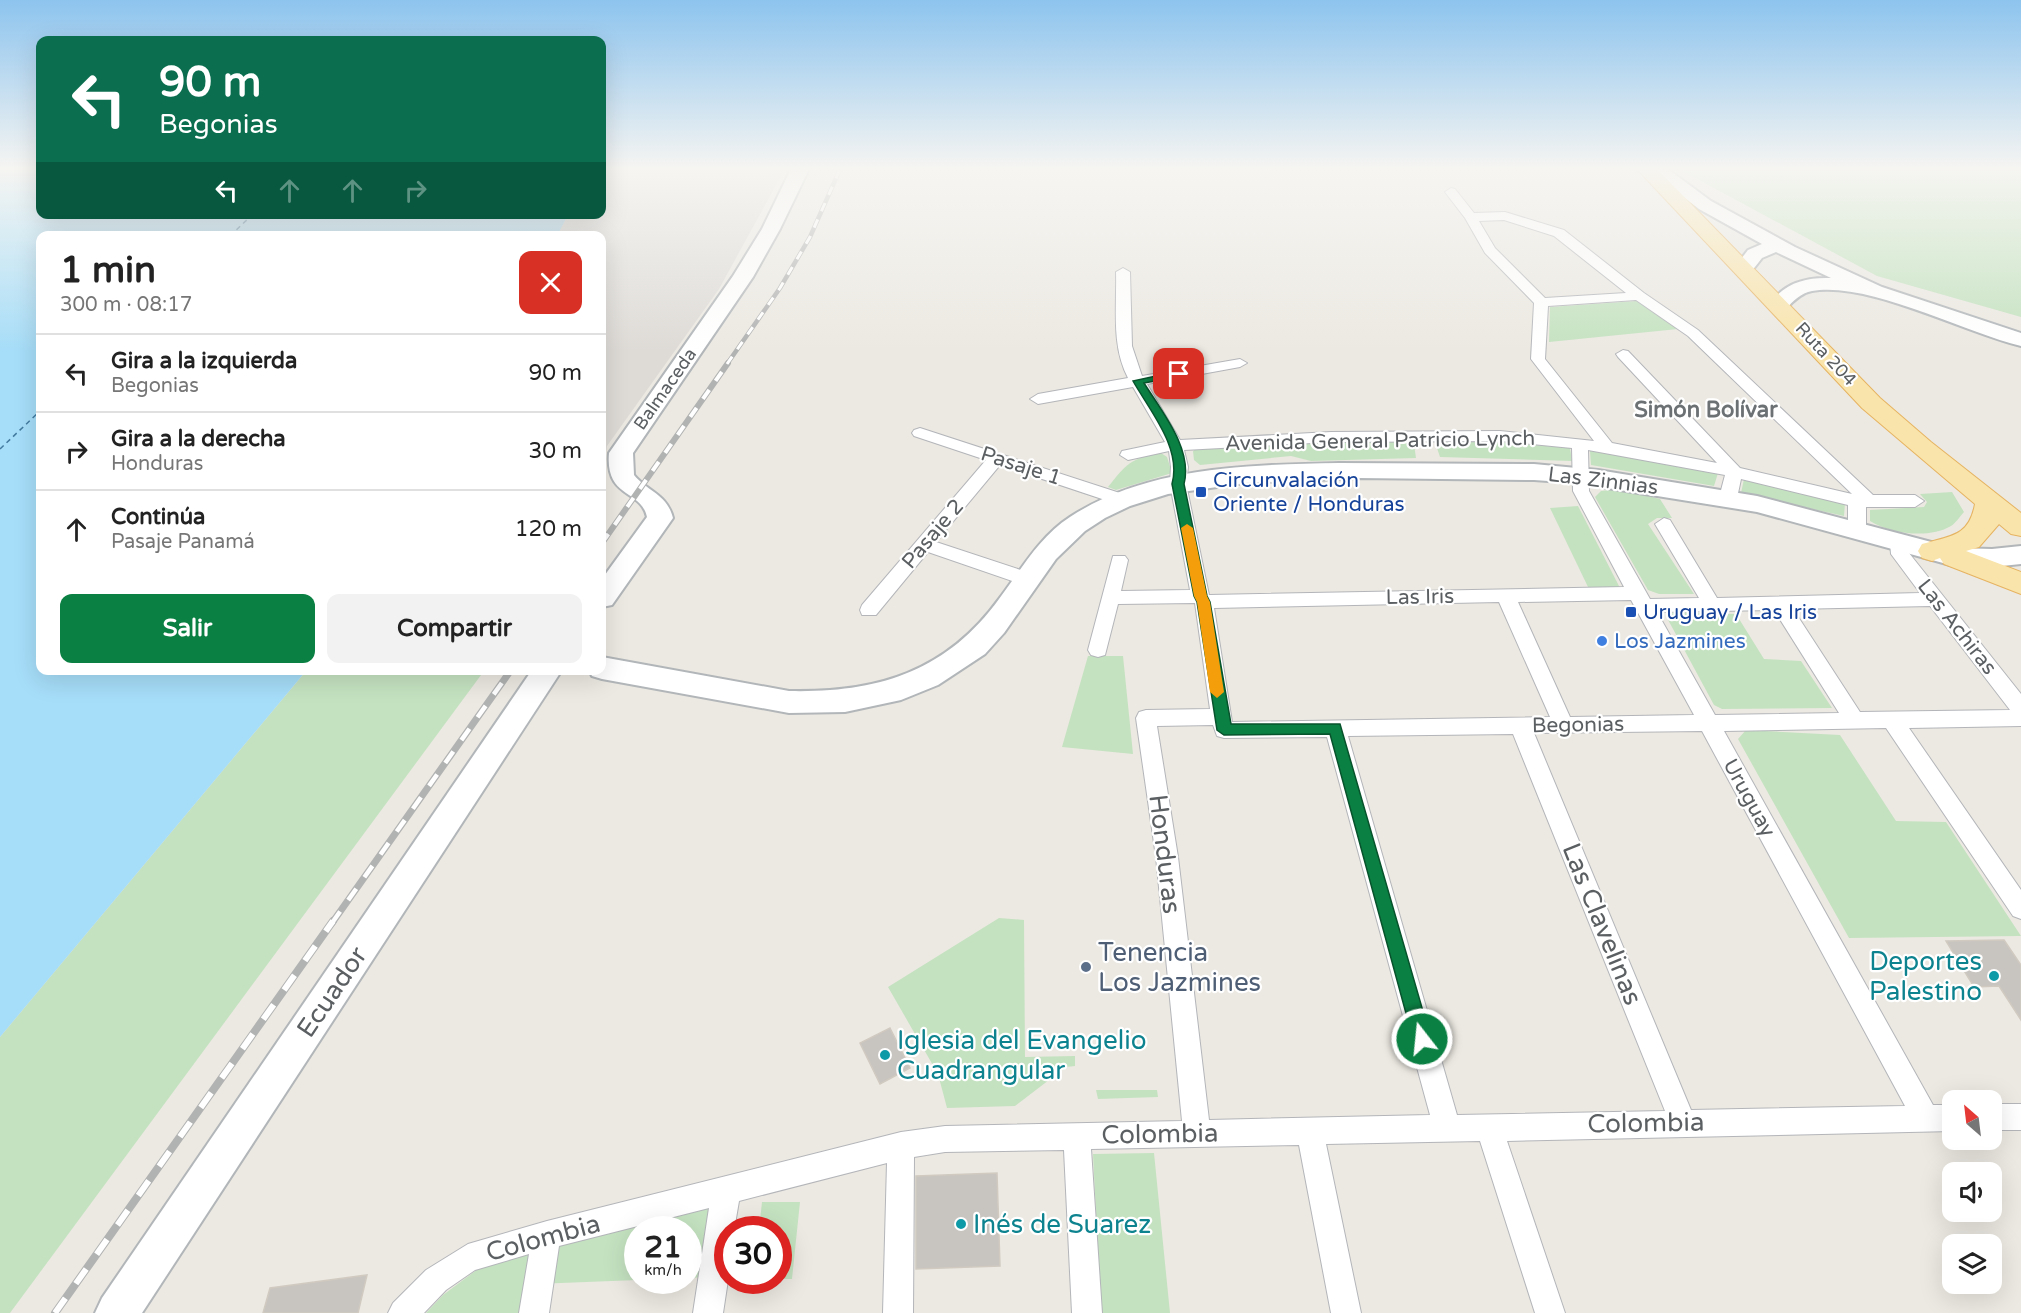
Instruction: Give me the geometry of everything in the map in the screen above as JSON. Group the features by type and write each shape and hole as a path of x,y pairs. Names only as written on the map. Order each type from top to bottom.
{"main road":[{"name":"Balmaceda","path":"606,592 660,518 660,512 654,502 637,493 622,480 619,467 621,453 743,277 771,228"},
{"name":"Ruta 204","path":"1705,228 1879,410 2021,526"},
{"path":"1747,228 1875,291 2021,340"},
{"path":"1744,268 1755,254 1777,245"},
{"path":"1779,305 1786,294 1809,285 1824,284 1875,291"},
{"name":"Las Zinnias","path":"606,670 789,702 819,705 888,694 930,676 976,646 1047,549 1068,529 1093,513 1123,500 1178,484 1289,473 1343,471 1539,473 1579,476 1728,498 1943,554 1992,558 2021,555"},
{"path":"1943,554 1969,540 1984,525 1989,501"},
{"path":"1943,554 2021,584"},
{"name":"Ecuador","path":"117,1313 545,675"}],"street":[{"path":"1478,228 1490,249 1540,302 1538,359 1607,447"},
{"path":"1544,228 1559,233 1639,296 1693,333 1864,502 1857,530"},
{"path":"1123,272 1126,355 1138,381 1175,445 1181,473 1178,484 1202,599 1221,717"},
{"path":"1540,302 1639,296"},
{"path":"1623,354 1734,472 1728,498"},
{"path":"1038,399 1240,363"},
{"name":"Pasaje 1","path":"920,433 1123,500"},
{"name":"Avenida General Patricio Lynch","path":"1128,455 1175,445 1331,437 1500,436 1607,447 1734,472 1864,502 1915,501"},
{"name":"Uruguay","path":"1580,443 1581,491 1926,1118"},
{"name":"Pasaje 2","path":"869,610 998,458"},
{"path":"1664,524 1712,605"},
{"name":"Las Achiras","path":"1899,542 1900,554 2021,709"},
{"path":"924,544 1027,579"},
{"path":"1098,650 1119,560"},
{"path":"1505,595 1564,725"},
{"name":"Las Iris","path":"1110,598 1505,595 1712,605 1936,599"},
{"path":"1779,603 1855,721"},
{"name":"Begonias","path":"1221,717 1224,730 2021,718"},
{"name":"Honduras","path":"1197,1134 1167,857 1146,718 1221,717"},
{"path":"1892,720 2021,909"},
{"name":"Las Clavelinas","path":"1520,725 1683,1122"},
{"path":"1335,728 1447,1128"},
{"name":"Colombia","path":"403,1313 436,1280 468,1258 547,1235 901,1146 945,1139 1942,1118"},
{"path":"1490,1127 1550,1313"},
{"path":"1310,1131 1346,1313"},
{"path":"1077,1136 1087,1313"},
{"path":"898,1313 901,1146"},
{"path":"708,1313 726,1191"},
{"path":"534,1313 547,1235"}],"shaded area":[{"path":"561,228 752,228 719,289 607,446 606,453 606,231 560,231"}],"green space":[{"path":"1789,228 2021,228 2021,317 1877,276"},
{"path":"1637,301 1678,329 1549,342 1550,307"},
{"path":"1402,441 1414,444 1416,458 1311,461 1291,456 1200,465 1194,460 1193,451 1200,446"},
{"path":"1485,441 1570,448 1572,461 1440,457 1435,442"},
{"path":"1590,451 1718,473 1714,486 1591,465"},
{"path":"1161,453 1167,457 1172,473 1116,490 1108,487 1130,463"},
{"path":"1744,479 1845,503 1844,516 1741,493"},
{"path":"1618,489 1660,499 1672,518 1657,518 1648,524 1694,594 1659,594 1648,590 1595,497 1601,491"},
{"path":"1952,492 1964,512 1953,525 1942,530 1921,534 1899,532 1870,521 1870,510 1924,507 1927,502 1920,494"},
{"path":"1578,506 1620,588 1589,589 1550,508"},
{"path":"1670,612 1736,614 1764,659 1801,661 1832,708 1722,709 1714,705 1666,616"},
{"path":"1088,656 1123,656 1133,754 1062,747"},
{"path":"303,675 481,675 10,1313 0,1313 0,1037"},
{"path":"1746,730 1840,735 1896,821 1946,822 2021,936 1849,938 1738,739"},
{"path":"999,918 1024,920 1025,1057 1075,1056 1075,1066 1066,1067 1015,1106 947,1108 938,1074 888,987"},
{"path":"1096,1090 1157,1090 1158,1097 1098,1099"},
{"path":"1154,1153 1170,1313 1101,1313 1093,1154"},
{"path":"762,1202 800,1202 792,1279 792,1216 760,1216"},
{"path":"716,1206 706,1277 702,1277 702,1216 674,1216"},
{"path":"624,1228 624,1281 536,1284 528,1313 426,1313 443,1295 490,1260"}],"water":[{"path":"0,228 561,228 560,231 36,231 36,675 303,675 0,1037"}],"building":[{"name":"Deportes Palestino","path":"2004,940 2021,965 2021,1020 1999,986 1974,987 1946,941"},
{"name":"Iglesia del Evangelio Cuadrangular","path":"890,1028 910,1068 880,1084 860,1043"},
{"name":"Inés de Suarez","path":"997,1173 1000,1266 916,1269 916,1176"},
{"path":"367,1275 358,1313 263,1313 270,1288"}],"ferry route":[{"path":"0,449 36,415"}],"railway":[{"path":"727,364 780,288 814,228"},
{"path":"606,537 728,363"},
{"path":"332,923 507,675"},
{"path":"55,1313 333,921"}],"slow traffic":[{"path":"1187,528 1200,596 1204,602 1217,692"}],"place":[{"name":"Circunvalación Oriente / Honduras","path":"1201,492"},
{"name":"Uruguay / Las Iris","path":"1631,612"},
{"name":"Los Jazmines","path":"1602,641"},
{"name":"Tenencia Los Jazmines","path":"1086,967"},
{"name":"Deportes Palestino","path":"1994,976"},
{"name":"Iglesia del Evangelio Cuadrangular","path":"885,1055"},
{"name":"Inés de Suarez","path":"961,1224"}],"district":[{"name":"Simón Bolívar","path":"1706,410"}],"route":[{"path":"1179,374 1138,381 1175,445 1181,473 1178,484 1200,596 1204,602 1224,730 1335,728 1422,1039"}]}
